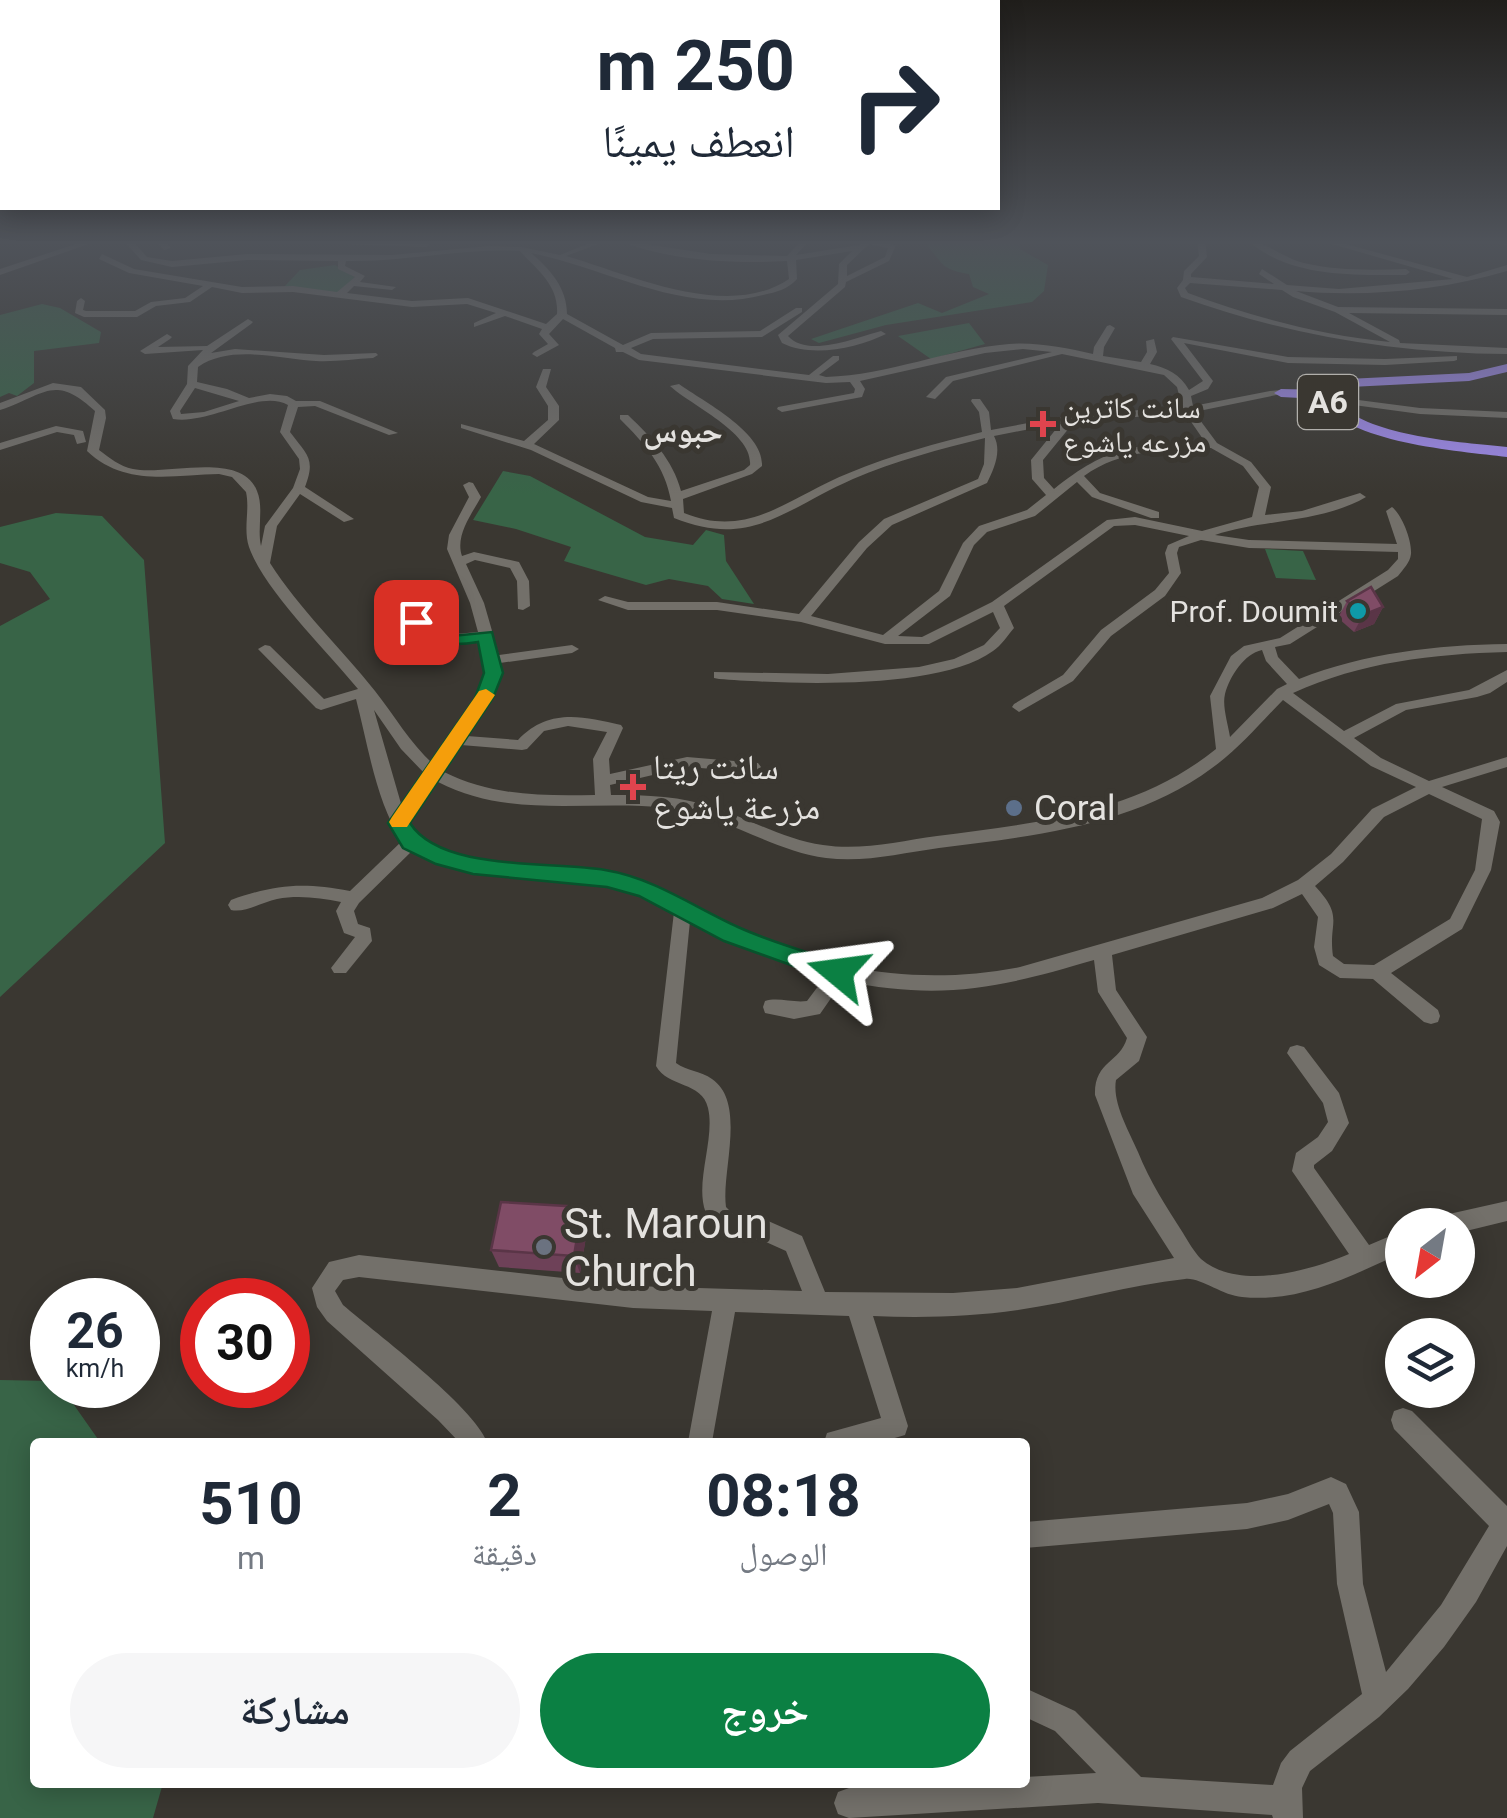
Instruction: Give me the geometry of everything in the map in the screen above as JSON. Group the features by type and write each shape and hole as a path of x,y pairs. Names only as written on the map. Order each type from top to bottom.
{"highway":[{"name":"A6","path":"1507,368 1469,377 1354,382 1336,387 1333,398 1336,413 1374,428 1507,452"},
{"path":"1281,392 1333,398"}],"street":[{"path":"539,325 548,328"},
{"path":"538,354 554,345 544,334 552,325"},
{"path":"577,325 619,350 676,364 816,378 854,380 1005,347 1072,352 1170,371 1187,394 1188,410 1213,445 1247,464 1265,487 1258,519"},
{"path":"619,350 645,336 762,334 778,325"},
{"path":"795,325 783,336 785,342 797,347 825,348 881,334"},
{"path":"1281,325 1336,338 1494,352"},
{"path":"1364,325 1400,345"},
{"path":"249,328 235,333 193,366 192,384 175,411 182,419 280,396 294,404 316,403 394,433"},
{"path":"1098,358 1099,346 1110,328"},
{"path":"167,337 146,351 193,346 206,353 322,358 374,354"},
{"path":"1187,394 1204,387 1208,380 1176,339 1253,356 1312,362 1400,362 1507,351"},
{"path":"1145,365 1152,352 1152,341"},
{"path":"930,397 956,377 1072,352"},
{"path":"816,378 814,374 820,367 836,358"},
{"path":"526,444 548,428 556,416 556,408 541,387 547,371"},
{"path":"782,408 858,395 860,389 854,380"},
{"path":"192,384 249,402"},
{"path":"0,407 54,386 78,389 100,410 87,447"},
{"path":"464,426 526,444 625,492 678,501 756,466 757,454 743,434 674,386"},
{"path":"624,418 662,458 678,501 678,515 688,521 755,524 846,478 988,434 1070,418 1188,410 1281,392"},
{"path":"1333,398 1420,410 1507,415"},
{"path":"802,618 863,545 888,522 983,481 992,442 984,412 976,400"},
{"path":"264,564 271,526 299,488 306,469 286,432 294,404"},
{"path":"1052,494 1038,479 1037,460 1070,418"},
{"path":"0,447 38,435 64,436 118,469 143,476 212,470 236,475 248,485 252,497 251,536 264,564 416,758 436,774 495,794 554,802 658,801 700,808 774,838 826,852 894,848 1065,825 1100,816 1200,770 1289,689 1386,660 1507,648"},
{"path":"884,640 945,593 973,537 983,529 1030,513 1104,459 1132,451 1213,445"},
{"path":"1078,476 1096,496 1207,536"},
{"path":"399,823 436,774 492,683 493,660 452,542 475,497 469,485"},
{"path":"299,488 348,519"},
{"path":"1019,707 1068,678 1106,632 1166,587 1175,573 1170,554 1174,545 1258,519 1296,516 1360,497"},
{"path":"1224,749 1216,707 1219,686 1244,652 1297,634 1393,573 1404,559 1405,548 1392,511"},
{"path":"605,600 628,606 718,606 802,618 884,640 924,641 997,605 1111,523 1136,520 1249,544 1405,548"},
{"path":"458,562 474,556 515,565 523,581 523,606"},
{"path":"719,675 789,680 883,679 944,664 999,641 1007,628 997,605"},
{"path":"406,612 441,639 486,636"},
{"path":"1268,646 1289,689 1344,738 1376,762 1492,820 1483,870 1456,924 1377,972 1340,971 1325,960 1328,918 1304,885"},
{"path":"264,649 320,705 365,692"},
{"path":"493,660 572,649"},
{"path":"1344,738 1396,708 1426,698 1467,695 1489,688 1507,674"},
{"path":"365,692 399,823 411,842 443,858 473,866 607,878 646,890 732,935 838,972 934,986 983,984 1236,914 1304,885 1337,858 1378,813 1426,787 1507,762"},
{"path":"456,740 522,745 539,727 568,721 616,728 602,759 603,801"},
{"path":"602,781 687,762 754,767"},
{"path":"340,968 363,941 364,933 350,928 345,911 352,898 411,842"},
{"path":"237,905 277,890 304,888 352,898"},
{"path":"683,908 666,1066 671,1073 707,1086 717,1103 722,1149 711,1199 715,1214 725,1223 770,1232 794,1244 817,1301"},
{"path":"1102,950 1107,992 1137,1037 1132,1055 1108,1071 1103,1080 1105,1095 1141,1186 1192,1266 1229,1283 1267,1287 1318,1279 1385,1248"},
{"path":"772,1006 794,1011 813,1008 838,972"},
{"path":"1377,972 1431,1016"},
{"path":"1298,1053 1332,1099 1338,1123 1324,1144 1303,1160 1302,1171 1363,1256"},
{"path":"1475,1218 1507,1210"},
{"path":"471,1438 447,1411 335,1313 325,1300 323,1288 337,1270 360,1266 614,1295 725,1302 953,1305 1017,1299 1192,1266"},
{"path":"701,1438 725,1302"},
{"path":"857,1304 900,1434 868,1438"},
{"path":"849,1803 1098,1788 1286,1810 1300,1761 1378,1699 1448,1622 1506,1521 1403,1420"},
{"path":"1030,1535 1246,1516 1288,1507 1331,1490 1337,1492 1346,1512 1350,1584 1378,1699"},
{"path":"1030,1704 1065,1721 1134,1791"}],"green space":[{"path":"0,325 89,325 101,332 99,343 34,351 34,383 17,396 9,393 0,397"},
{"path":"853,325 887,325 819,343 811,339"},
{"path":"970,325 985,344 931,359 898,336"},
{"path":"503,471 530,476 645,537 693,545 706,530 724,535 726,561 754,604 722,599 708,586 669,579 646,585 564,561 571,547 473,520"},
{"path":"56,513 102,516 144,560 165,843 0,997 0,626 50,599 30,572 0,563 0,527"},
{"path":"1265,549 1303,551 1316,580 1276,578"},
{"path":"0,1380 30,1381 30,1408 76,1408 97,1438 30,1438 30,1788 162,1788 153,1818 0,1818"}],"building":[{"path":"1371,587 1383,607 1363,615 1347,601"},
{"path":"501,1202 582,1207 574,1256 491,1250"}],"slow traffic":[{"path":"400,822 486,695"}],"place":[{"name":"سانت كاترين مزرعه ياشوع","path":"1043,424"},
{"name":"Prof. Doumit","path":"1358,611"},
{"name":"سانت ريتا مزرعة ياشوع","path":"633,787"},
{"name":"Coral","path":"1014,808"},
{"name":"St. Maroun Church","path":"544,1247"}],"district":[{"name":"حبوس","path":"683,431"}],"route":[{"path":"416,622 441,639 486,636 494,673 484,698 436,774 399,823 411,842 443,858 473,866 607,878 646,890 732,935 838,972"}]}
